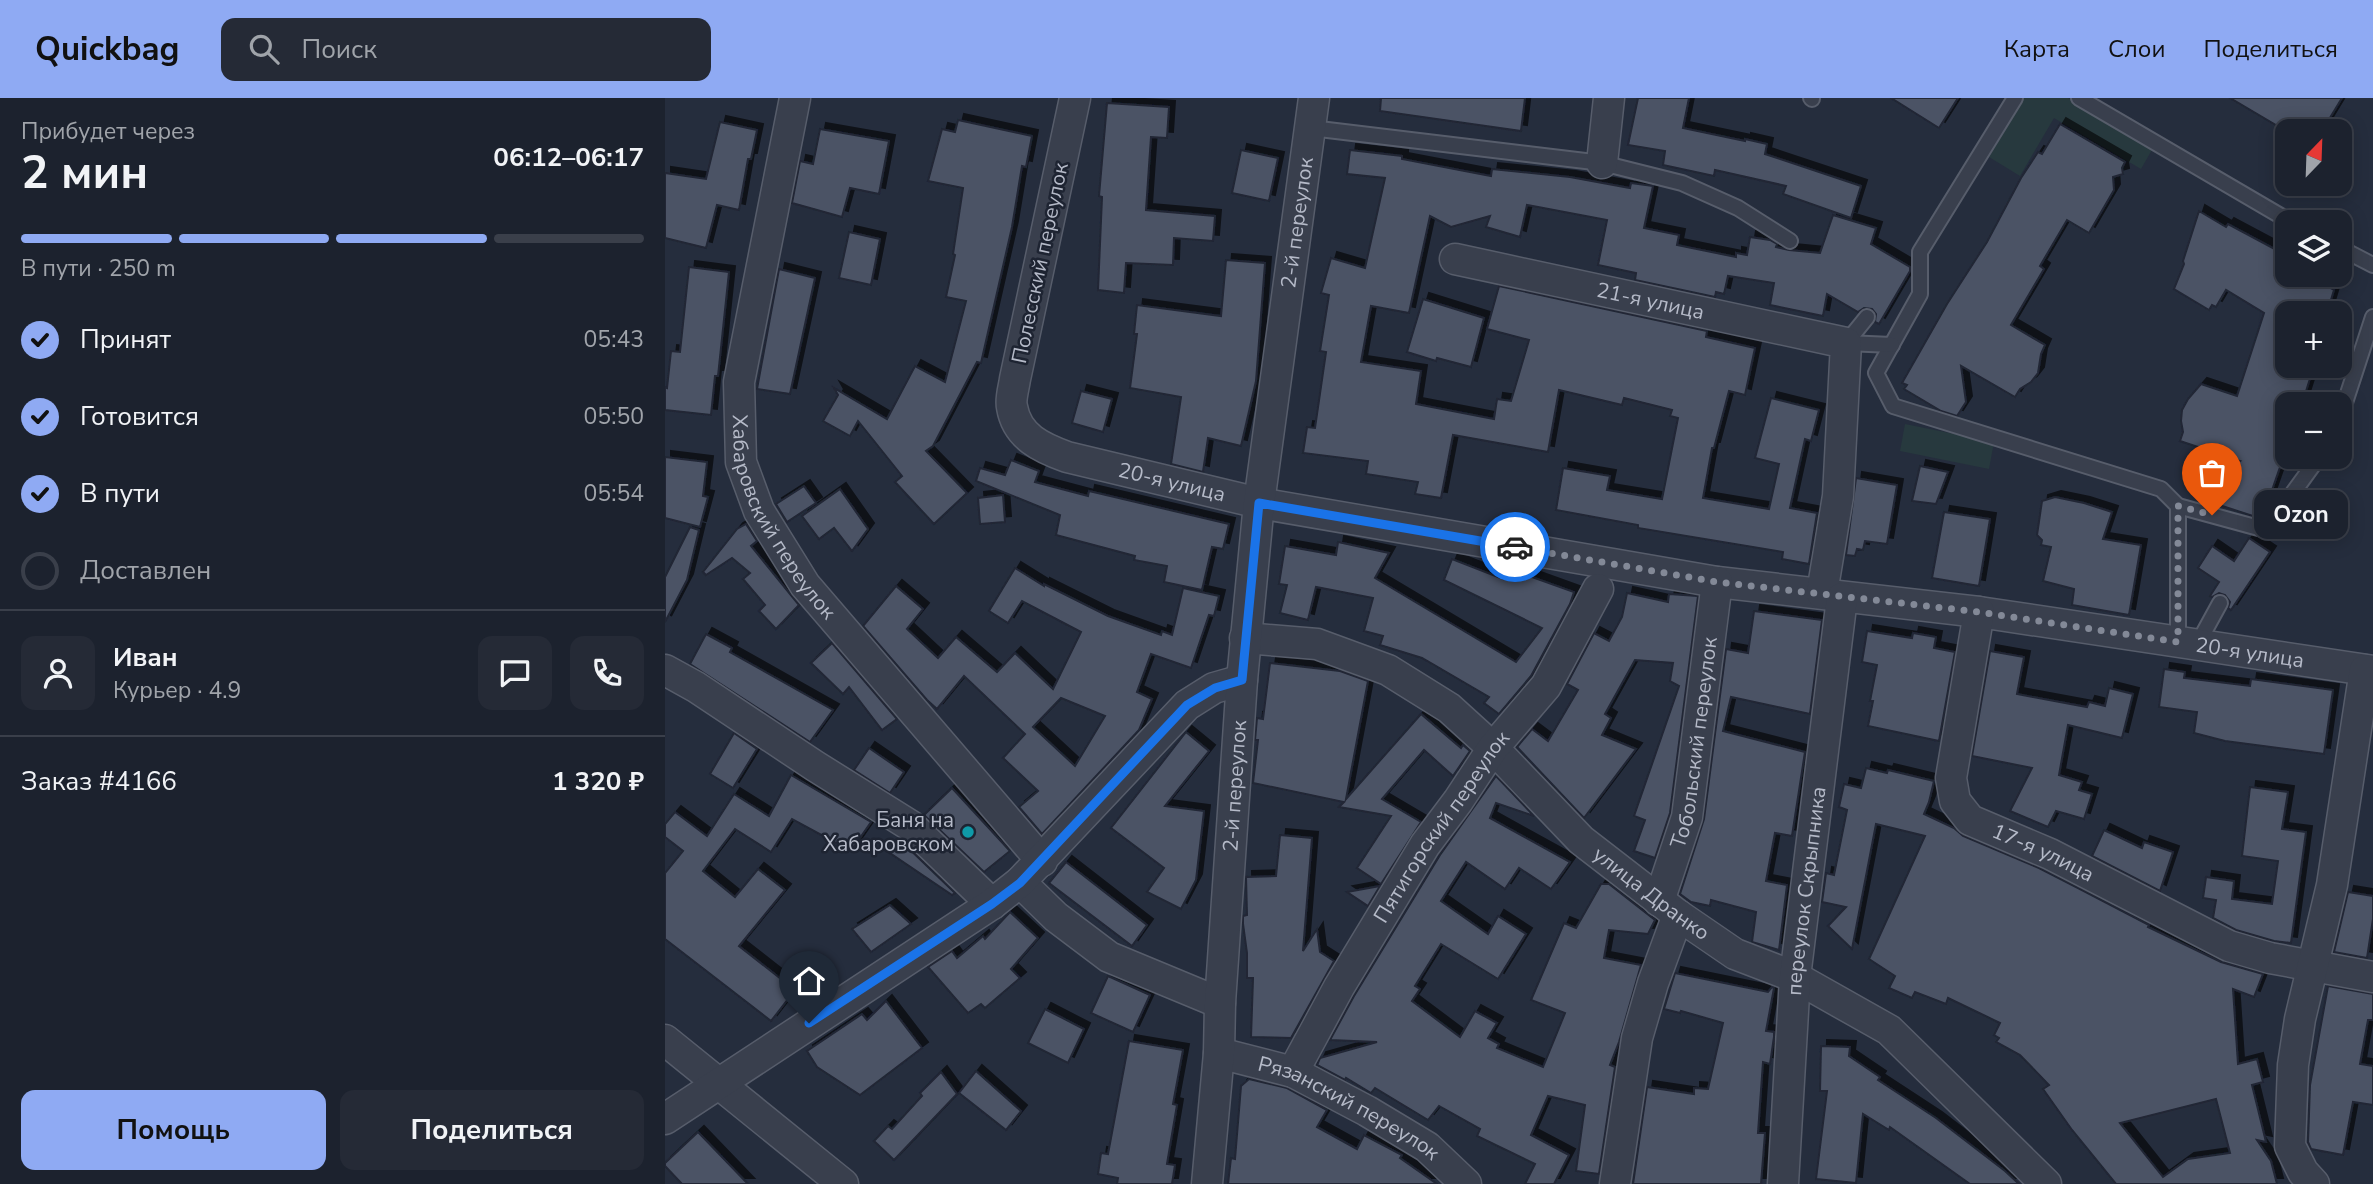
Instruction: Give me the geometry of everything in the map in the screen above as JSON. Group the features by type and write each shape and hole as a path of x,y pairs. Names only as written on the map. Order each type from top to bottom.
{"street":[{"name":"Хабаровский переулок","path":"795,98 740,382 741,462 759,511 805,585 1042,860"},
{"name":"Полесский переулок","path":"1020,426 1011,406 1015,379 1075,98"},
{"name":"2-й переулок","path":"1207,1184 1219,1053 1220,1003 1245,638 1259,503 1314,98"},
{"path":"1602,163 1609,98"},
{"name":"21-я улица","path":"1455,259 1846,343"},
{"name":"переулок Скрыпника","path":"1783,1184 1795,977 1832,596 1846,343"},
{"name":"20-я улица","path":"1020,426 1038,446 1067,457 1259,503 1717,582 1979,612 2369,670"},
{"name":"Тобольский переулок","path":"1615,1184 1637,1038 1653,983 1687,817 1717,582"},
{"name":"Пятигорский переулок","path":"1293,1072 1339,987 1425,845 1493,748 1546,686 1598,589"},
{"name":"17-я улица","path":"1979,612 1951,778 1955,801 1970,821 2050,854 2229,946 2270,958 2373,977"},
{"name":"улица Дранко","path":"1245,638 1317,644 1388,670 1449,708 1493,748 1581,840 1668,908 1735,954 1795,977 1889,1030 2046,1184"},
{"path":"665,670 696,687 911,826 992,904"},
{"path":"2314,1184 2303,1172 2290,1146 2293,1065 2300,1019 2332,885 2369,670"},
{"path":"665,1119 1020,883 1187,705 1215,688 1242,680"},
{"path":"1020,883 1056,917 1109,957 1220,1003"},
{"path":"665,1040 843,1184"},
{"name":"Рязанский переулок","path":"1219,1053 1293,1072 1367,1111 1427,1147 1466,1184"}],"lane":[{"path":"2015,98 1920,252 1920,294 1876,373 1893,406 2161,489 2178,506 2266,530 2310,469"},
{"path":"2079,98 2275,213"},
{"path":"1311,128 1602,163 1682,183 1738,208 1790,241"},
{"path":"2352,254 2373,265"},
{"path":"1846,343 1867,317"},
{"path":"2348,392 2373,317"},
{"path":"1846,343 1892,345"},
{"path":"2178,506 2187,643"},
{"path":"2187,643 2220,603"}],"shaded area":[{"path":"2024,98 2068,98 2153,148 2141,169 2054,118 2020,176 1989,157"},
{"path":"1905,424 1994,442 1989,469 1900,451"}],"building":[{"path":"1381,98 1525,98 1521,131 1380,111"},
{"path":"1638,98 1689,98 1683,128 1767,144 1765,154 1861,186 1851,218 1783,194 1786,186 1715,170 1714,176 1663,165 1665,151 1628,145"},
{"path":"1891,98 1958,98 1939,128"},
{"path":"2230,98 2342,98 2329,119 2275,119 2275,125"},
{"path":"1107,103 1169,107 1167,138 1151,137 1146,210 1215,216 1213,241 1174,238 1173,265 1126,263 1124,293 1098,290 1102,197 1099,196"},
{"path":"958,120 1032,136 1026,167 1022,166 1012,227 981,363 977,362 933,446 926,451 967,493 934,524 895,482 902,476 858,421 850,436 823,421 838,395 834,388 887,419 915,366 945,382 966,301 946,297 955,255 953,254 963,188 928,181 942,129 955,132"},
{"path":"720,122 757,130 751,159 748,159 739,210 717,205 706,248 665,238 665,173 706,179"},
{"path":"2060,124 2125,162 2123,174 2113,177 2114,190 2089,233 2067,220 2040,266 2044,269 2011,325 2045,345 2038,373 2015,397 1961,366 1966,402 1957,416 1941,411 1904,389 1907,385 1902,383 1947,304 1987,242 2021,178 2038,152 2042,154"},
{"path":"820,129 889,141 879,194 850,188 842,217 792,203 800,161 813,164"},
{"path":"1241,150 1278,158 1269,201 1232,193"},
{"path":"1350,150 1402,156 1402,159 1491,176 1492,169 1570,177 1630,188 1631,183 1653,186 1644,228 1679,235 1677,245 1736,257 1736,253 1747,255 1750,237 1770,240 1777,244 1776,247 1789,250 1820,253 1833,215 1876,228 1871,244 1910,267 1879,324 1875,322 1876,314 1872,309 1864,308 1858,312 1827,294 1823,316 1770,305 1774,283 1728,276 1724,294 1716,292 1715,297 1635,280 1636,273 1598,265 1607,220 1527,205 1520,237 1486,227 1490,216 1451,227 1430,216 1409,313 1371,306 1361,362 1421,371 1416,404 1494,419 1497,399 1511,401 1529,340 1487,329 1499,286 1707,331 1706,337 1755,348 1745,395 1729,391 1712,448 1703,498 1769,509 1779,464 1755,458 1771,398 1819,410 1811,441 1805,439 1790,508 1817,513 1809,564 1782,559 1783,552 1638,528 1638,525 1556,510 1563,468 1610,476 1607,490 1662,499 1678,418 1670,416 1672,410 1624,398 1622,405 1559,390 1548,452 1453,435 1441,498 1415,494 1418,482 1366,474 1368,461 1303,453 1307,427 1315,428 1326,352 1320,351 1329,295 1321,293 1331,258 1365,268 1385,178 1347,174"},
{"path":"2199,211 2226,227 2228,224 2275,249 2275,287 2329,287 2334,290 2331,301 2275,301 2275,378 2310,378 2306,392 2275,392 2275,469 2279,469 2262,519 2207,501 2208,497 2204,496 2209,481 2240,461 2180,441 2183,432 2182,410 2201,384 2237,396 2264,313 2226,290 2216,307 2212,305 2209,310 2174,289"},
{"path":"849,232 880,239 871,285 839,278"},
{"path":"1226,260 1265,263 1256,381 1241,446 1208,438 1203,472 1171,464 1181,397 1130,388 1137,334 1134,334 1137,305 1221,316"},
{"path":"689,267 729,272 711,415 665,410 665,387 667,388 671,351 680,352"},
{"path":"779,269 815,278 790,394 757,389"},
{"path":"1423,299 1484,318 1471,367 1437,358 1436,361 1407,352"},
{"path":"1081,391 1112,399 1103,432 1072,423"},
{"path":"665,457 707,462 703,496 708,497 700,527 665,518"},
{"path":"1011,460 1039,471 1035,482 1088,496 1089,491 1229,524 1223,549 1212,547 1202,590 1164,582 1167,566 1134,560 1135,556 1056,535 1060,515 976,481 980,468 1005,475"},
{"path":"1920,466 1948,472 1936,504 1912,501"},
{"path":"1856,478 1897,485 1887,544 1865,541 1863,550 1857,549 1855,556 1846,555"},
{"path":"804,486 816,503 787,522 776,504"},
{"path":"840,489 868,529 852,551 834,528 819,539 802,516"},
{"path":"1003,495 1005,522 980,524 978,498"},
{"path":"2055,497 2112,512 2103,539 2141,545 2129,615 2072,605 2074,589 2043,581 2051,547 2041,545 2042,540 2037,535 2042,501"},
{"path":"1944,512 1990,519 1979,586 1932,578"},
{"path":"746,524 757,541 751,546 799,605 776,629 759,611 765,605 743,579 750,573 732,558 706,575 703,572 737,529"},
{"path":"690,527 699,530 687,580 665,622 665,577"},
{"path":"2249,538 2270,552 2231,610 2225,595 2219,593 2210,596 2219,582 2198,568 2212,546 2234,561"},
{"path":"1338,542 1389,553 1375,578 1516,662 1542,628 1444,580 1452,559 1503,579 1507,568 1574,592 1531,676 1499,714 1484,703 1489,697 1422,658 1380,645 1383,636 1364,631 1373,598 1316,587 1308,620 1280,613 1287,585 1279,584 1285,546 1336,555"},
{"path":"1015,568 1044,586 1108,616 1161,635 1162,631 1172,635 1183,588 1219,596 1214,616 1209,615 1191,668 1151,654 1137,692 1152,699 1139,730 1042,834 1019,807 1038,791 1003,758 1025,734 964,676 937,709 863,626 896,586 923,609 907,629 938,658 956,637 997,672 1015,653 1053,689 1081,632 1022,601 1008,623 989,611","holes":["1061,698 1105,716 1075,766 1033,727"]},
{"path":"1627,593 1668,602 1669,594 1698,596 1670,813 1655,858 1634,851 1645,820 1634,816 1679,686 1670,681 1673,663 1635,660 1605,714 1611,718 1602,735 1636,749 1584,818 1517,747 1532,729 1548,741 1578,690 1567,684 1594,633 1609,641 1622,617"},
{"path":"1754,611 1822,620 1810,714 1731,697 1723,731 1805,752 1792,836 1775,833 1766,881 1787,885 1779,950 1752,942 1756,912 1711,900 1710,906 1691,902 1680,894 1704,819 1726,649 1748,653"},
{"path":"1867,631 1912,638 1913,633 1936,637 1934,648 1955,652 1939,741 1868,726 1877,665 1862,662"},
{"path":"706,634 732,648 730,652 833,710 810,742 690,664"},
{"path":"832,643 897,719 882,730 849,687 843,694 811,663"},
{"path":"1990,651 2024,657 2017,694 2087,707 2089,702 2105,706 2109,688 2133,694 2122,738 2068,725 2059,775 2082,782 2079,790 2092,794 2084,819 2056,811 2048,827 2010,811 2032,768 1972,756"},
{"path":"1270,663 1340,671 1368,681 1346,799 1421,714 1461,748 1463,745 1470,751 1453,776 1424,750 1382,799 1421,822 1381,884 1357,868 1391,816 1339,807 1344,802 1253,783 1258,740 1255,740 1257,718 1263,719"},
{"path":"2164,669 2185,672 2184,678 2250,686 2251,679 2333,690 2324,754 2225,741 2194,733 2197,712 2159,707"},
{"path":"1186,732 1209,751 1165,806 1204,811 1196,880 1181,909 1147,892 1164,868 1111,828"},
{"path":"734,733 757,749 733,788 710,774"},
{"path":"869,748 904,772 890,793 854,770"},
{"path":"1866,768 1887,773 1888,770 1934,781 1924,814 1954,828 1963,836 2039,868 2149,925 2148,927 2221,962 2263,974 2254,997 2233,989 2238,1064 2257,1059 2263,1082 2252,1085 2266,1142 2257,1140 2271,1161 2277,1184 2116,1184 2043,1089 2049,1085 2020,1055 1996,1042 1999,1038 1994,1035 2000,1023 1948,998 1946,1004 1915,992 1912,998 1889,988 1895,976 1869,959 1925,836 1876,824 1852,949 1828,926 1846,907 1822,902 1826,873 1834,875 1847,810 1839,807 1844,784 1861,788","holes":["2216,1099 2230,1153 2188,1159 2163,1177 2120,1123"]},
{"path":"791,775 871,822 851,851 792,819 771,852 735,829 703,871 735,897 758,869 785,890 739,946 795,990 771,1021 665,939 665,873 683,851 665,837 665,824 675,812 707,836 734,794 769,816"},
{"path":"1496,776 1534,816 1496,803 1490,818 1570,862 1551,889 1519,868 1505,889 1466,862 1441,901 1488,934 1498,916 1526,934 1498,979 1441,944 1415,986 1420,989 1412,1001 1460,1037 1475,1011 1497,1023 1488,1038 1499,1044 1497,1048 1543,1067 1565,1013 1531,1000 1564,923 1576,928 1601,884 1609,884 1655,920 1648,934 1609,930 1604,958 1641,965 1610,1065 1615,1067 1599,1174 1576,1171 1585,1105 1548,1096 1531,1135 1569,1155 1554,1184 1525,1184 1535,1164 1477,1136 1480,1129 1439,1106 1428,1120 1375,1088 1371,1093 1317,1065 1320,1058 1377,1042 1330,1040 1440,855"},
{"path":"2250,787 2288,792 2282,829 2306,832 2291,943 2236,930 2213,918 2216,900 2203,898 2206,877 2234,881 2232,899 2272,904 2278,861 2242,856"},
{"name":"Баня на Хабаровском","path":"952,788 1010,851 984,872 924,815"},
{"path":"2104,830 2142,848 2144,842 2173,852 2160,891 2092,856"},
{"path":"1280,835 1312,838 1303,951 1317,929 1320,952 1334,961 1291,1038 1251,1037 1253,978 1247,978 1243,924 1243,916 1247,915 1246,877 1276,876"},
{"path":"899,839 955,893 952,895 887,851"},
{"path":"1066,862 1147,925 1132,946 1049,883"},
{"path":"1380,886 1368,906 1347,892"},
{"path":"2348,892 2373,896 2373,919 2367,958 2334,952"},
{"path":"890,905 911,924 871,952 852,929"},
{"path":"1010,912 1038,938 1011,969 1020,978 985,1008 981,1004 968,1013 928,967 952,951 957,958 983,936 985,939"},
{"path":"1675,973 1768,992 1774,988 1766,1031 1774,1032 1774,1037 1770,1064 1763,1062 1758,1133 1765,1133 1761,1184 1633,1184 1647,1087 1694,1094 1694,1088 1708,1089 1723,1023 1664,1009"},
{"path":"1108,976 1150,995 1133,1032 1091,1013"},
{"path":"2328,986 2373,994 2373,1020 2368,1020 2360,1064 2373,1066 2373,1105 2353,1102 2343,1155 2311,1149 2308,1142 2310,1085"},
{"path":"886,1001 922,1048 860,1095 817,1067 807,1051 862,1014 867,1020"},
{"path":"1045,1009 1084,1029 1068,1063 1028,1043"},
{"path":"1129,1041 1183,1050 1173,1104 1177,1105 1167,1164 1175,1165 1172,1184 1117,1184 1118,1178 1098,1174 1101,1153 1108,1154"},
{"path":"1821,1046 1850,1047 1849,1056 1880,1077 1878,1080 1936,1118 2019,1184 1970,1184 1890,1127 1889,1130 1863,1114 1856,1183 1816,1179 1827,1091 1820,1091"},
{"path":"976,1071 1021,1111 1006,1130 959,1093"},
{"path":"941,1072 957,1094 894,1160 874,1141 888,1126 892,1129 922,1096 920,1093"},
{"path":"1249,1079 1287,1088 1327,1110 1317,1127 1357,1149 1364,1135 1402,1155 1400,1158 1437,1184 1228,1184 1231,1158 1235,1159 1241,1086"},
{"path":"698,1132 748,1184 682,1184 665,1163"}],"way so far":[{"path":"1515,547 1717,582 1979,612 2178,642 2178,506 2212,515"}],"place":[{"name":"Ozon","path":"2212,515"},
{"name":"Баня на Хабаровском","path":"968,832"}],"route":[{"path":"809,1023 1020,883 1187,705 1215,688 1242,680 1259,503 1515,547"}]}
